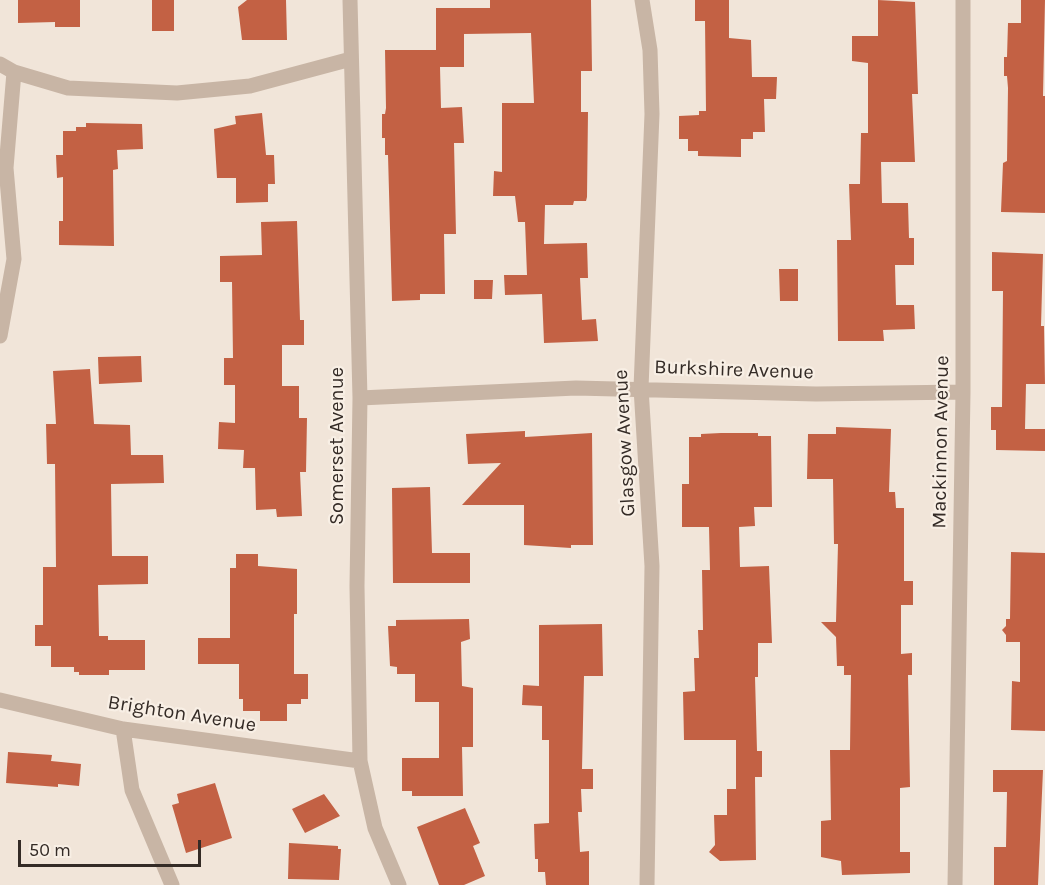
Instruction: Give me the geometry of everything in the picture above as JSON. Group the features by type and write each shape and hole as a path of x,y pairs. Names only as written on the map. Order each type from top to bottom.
{"street":[{"name":"Somerset Avenue","path":"350,0 360,398 357,586 360,761 375,828 399,885"},
{"name":"Glasgow Avenue","path":"642,0 650,50 652,114 641,388 652,566 646,885"},
{"name":"Mackinnon Avenue","path":"955,885 963,392 963,0"},
{"path":"0,64 14,72 68,88 177,93 250,87 351,59"},
{"path":"0,336 14,259 6,168 14,72"},
{"name":"Burkshire Avenue","path":"360,398 576,388 816,394 963,392"},
{"name":"Brighton Avenue","path":"0,700 123,729 360,761"},
{"path":"123,729 132,790 171,882"}],"building":[{"path":"18,0 80,0 80,27 55,27 55,22 18,23"},
{"path":"152,0 174,0 174,31 152,31"},
{"path":"247,0 286,0 287,40 242,40 238,7"},
{"path":"490,0 591,0 592,71 581,71 581,112 588,112 587,197 586,201 574,201 573,205 545,205 544,244 587,243 588,278 580,278 582,320 596,319 598,341 544,343 542,294 505,295 504,275 527,275 525,222 518,222 515,196 493,196 494,171 502,172 502,103 534,103 531,33 464,34 464,67 440,67 441,108 462,107 464,143 454,143 456,234 444,234 445,294 420,294 420,300 392,301 388,155 385,155 385,138 382,138 382,114 385,114 386,108 385,50 436,50 436,8 490,8"},
{"path":"695,0 729,0 729,38 751,40 752,77 777,77 776,99 764,99 765,132 753,132 753,139 741,139 741,157 698,156 698,151 688,151 688,139 679,139 679,116 699,115 699,111 706,111 705,21 695,21"},
{"path":"878,0 915,2 918,94 912,94 915,162 881,162 882,203 908,203 909,238 914,238 914,265 895,265 896,305 914,305 915,329 883,330 884,341 838,341 837,240 851,240 849,184 860,184 861,133 868,133 868,63 852,61 852,36 878,36"},
{"path":"1021,0 1045,0 1043,96 1045,96 1045,213 1001,212 1003,163 1007,161 1008,88 1007,76 1004,76 1004,57 1007,57 1008,23 1021,23"},
{"path":"262,113 266,155 274,155 275,184 268,184 268,202 236,203 236,178 217,178 214,129 236,124 235,116"},
{"path":"86,123 142,124 143,149 117,150 118,169 113,170 114,246 59,245 59,221 63,221 63,177 57,178 56,155 63,155 63,131 76,131 76,127 86,127"},
{"path":"297,221 300,320 304,320 304,345 282,345 282,386 299,386 299,418 307,418 306,472 300,472 302,516 277,517 276,509 256,510 255,468 243,468 244,450 218,449 219,422 235,423 235,385 224,385 224,358 233,358 232,282 220,282 220,256 262,255 261,222"},
{"path":"992,252 1043,254 1041,326 1044,326 1045,384 1026,384 1025,429 1045,429 1045,451 996,450 996,430 991,430 991,407 1002,407 1003,291 992,291"},
{"path":"779,269 798,269 798,301 780,301"},
{"path":"474,280 493,280 492,299 474,299"},
{"path":"141,356 142,382 99,384 98,357"},
{"path":"90,369 94,424 130,425 131,455 163,455 164,483 111,484 112,556 148,556 148,584 98,585 99,636 108,636 108,640 145,640 145,670 109,670 109,675 79,675 79,672 74,672 74,667 51,667 51,646 35,646 35,625 43,625 43,567 56,567 55,464 47,464 46,424 56,424 53,371"},
{"path":"836,427 891,429 889,492 895,492 896,508 904,508 904,581 913,581 913,605 901,605 901,654 912,653 912,675 908,675 910,787 900,788 900,852 910,852 910,873 842,875 841,861 821,857 821,821 831,820 830,750 850,750 851,675 844,675 844,666 837,666 836,637 821,622 836,622 838,544 834,544 833,479 807,479 808,434 836,434"},
{"path":"525,431 525,437 592,433 593,545 571,545 571,548 524,545 524,505 462,505 501,463 468,464 466,434"},
{"path":"721,433 758,433 758,436 771,436 772,507 754,507 755,526 739,527 740,567 769,566 772,643 758,643 758,677 755,677 757,751 762,751 762,777 755,777 756,860 720,861 709,852 715,845 714,815 727,815 727,789 736,789 736,740 684,740 683,692 695,691 694,658 699,658 698,630 703,630 702,570 710,570 709,527 682,527 682,484 689,484 689,437"},
{"path":"430,487 432,553 470,553 470,583 393,583 392,488"},
{"path":"1011,552 1045,553 1045,731 1011,730 1012,681 1020,682 1020,642 1006,642 1006,635 1002,630 1006,626 1006,619 1010,619"},
{"path":"236,554 258,554 258,566 297,569 294,674 308,674 308,699 301,699 301,704 287,704 287,721 260,721 260,711 243,711 243,699 239,699 239,664 198,664 198,638 230,638 230,568 236,568"},
{"path":"469,619 470,639 461,642 462,686 473,688 473,747 462,747 463,796 412,796 412,791 402,791 402,758 439,758 439,702 415,702 415,674 397,674 397,667 390,666 388,626 396,626 396,620"},
{"path":"602,624 603,676 584,676 582,769 593,769 593,789 581,789 582,812 578,812 580,852 589,851 589,885 546,885 545,872 538,872 538,859 535,859 534,824 549,823 549,740 542,740 542,706 522,705 523,685 539,686 539,625"},
{"path":"8,752 52,755 51,761 81,764 79,786 58,784 58,787 6,783"},
{"path":"993,770 1043,770 1038,885 994,885 994,847 1006,847 1007,792 993,792"},
{"path":"215,783 232,838 186,853 172,805 179,803 177,794"},
{"path":"324,794 340,816 305,833 292,809"},
{"path":"465,808 480,843 473,846 485,876 464,885 439,885 417,827"},
{"path":"289,843 338,846 338,849 341,849 339,880 288,879"}]}
